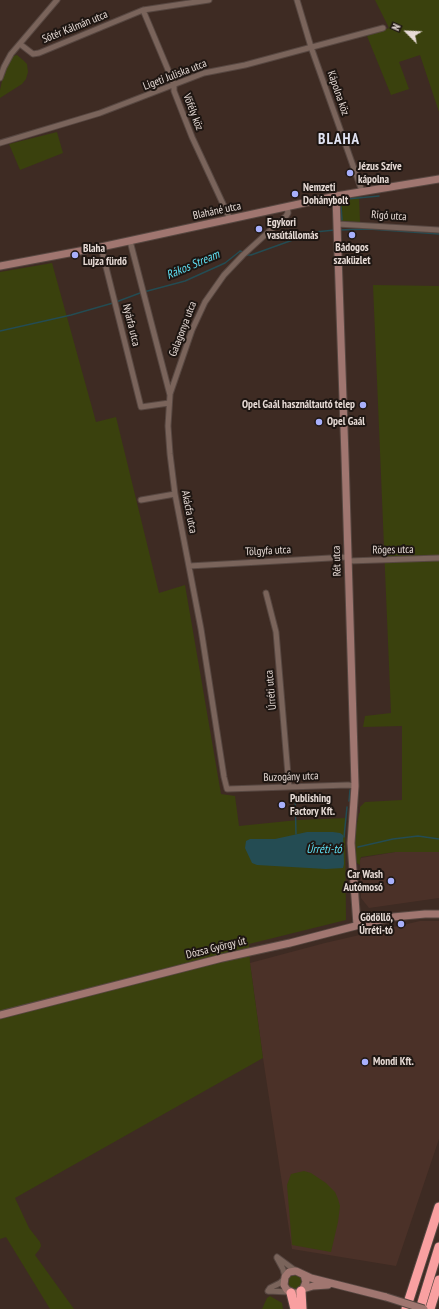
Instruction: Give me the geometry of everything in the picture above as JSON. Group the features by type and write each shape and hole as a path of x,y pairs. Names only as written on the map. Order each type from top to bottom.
{"highway":[{"path":"405,1309 439,1206"},
{"path":"420,1309 439,1248"},
{"path":"430,1309 439,1280"},
{"path":"302,1290 302,1309"},
{"path":"290,1292 294,1309"}],"street":[{"path":"0,78 8,60 57,0"},
{"name":"Sőtér Kálmán utca","path":"20,44 33,54 39,53 144,10 209,0"},
{"name":"Kápolna köz","path":"297,0 311,46 362,191"},
{"name":"Vőfély köz","path":"144,10 174,84 174,91 192,137 230,219"},
{"name":"Ligeti Juliska utca","path":"0,143 100,113 140,99 204,72 244,65 383,28"},
{"name":"Blaháné utca","path":"0,266 130,241 336,196 439,179"},
{"name":"Rét utca","path":"336,196 354,786 351,843 357,925"},
{"name":"Galagonya utca","path":"170,395 192,330 202,307 221,279 244,253 286,216 288,213 287,206"},
{"name":"Rigó utca","path":"337,228 439,230"},
{"name":"Akácfa utca","path":"130,241 170,395 168,426 175,494 201,629 227,789"},
{"name":"Nyárfa utca","path":"101,247 141,407 169,403"},
{"path":"141,500 175,494"},
{"name":"Röges utca","path":"348,559 439,558"},
{"name":"Tölgyfa utca","path":"189,566 348,559"},
{"name":"Úrréti utca","path":"266,593 276,632 289,787"},
{"name":"Buzogány utca","path":"227,789 354,786"},
{"name":"Dózsa György út","path":"0,1015 244,952 290,943 357,925 393,917 439,914"},
{"path":"290,1292 285,1288 283,1269 277,1257 296,1271 311,1278 386,1297 424,1309"},
{"path":"296,1271 290,1272 280,1283 270,1288 268,1291 294,1293 313,1286 342,1286"},
{"path":"302,1290 306,1282 304,1275"}],"shaded area":[{"path":"395,852 439,852 439,898 369,908 361,898 361,858"},
{"path":"420,921 439,921 439,1139 396,1266 292,1249 250,963 325,943"}],"green space":[{"path":"375,0 439,0 439,112 420,55 399,62 409,89 391,95 367,36 389,28"},
{"path":"17,55 27,64 28,72 26,79 22,84 0,98 2,81 8,64 13,56"},
{"path":"57,132 63,153 20,170 9,144"},
{"path":"359,196 360,222 340,221 339,204 342,200"},
{"path":"52,263 96,422 116,417 159,593 185,585 221,794 235,796 239,826 298,820 346,818 346,920 249,944 250,963 263,1058 15,1198 29,1228 40,1242 41,1246 35,1255 74,1309 50,1309 6,1237 0,1239 0,272"},
{"path":"373,285 439,286 439,852 395,852 361,857 360,865 355,862 353,845 360,807 365,802 402,800 402,726 363,727 365,716 391,713"},
{"path":"304,1171 311,1173 326,1183 335,1192 338,1199 340,1206 338,1222 331,1252 292,1245 287,1185 291,1174"},
{"path":"295,1275 300,1277 302,1282 300,1287 295,1289 290,1287 288,1282 290,1277"},
{"path":"270,1296 282,1303 283,1309 262,1309 267,1298"}],"water":[{"name":"Úrréti-tó","path":"307,832 333,832 343,835 343,868 326,869 257,865 252,863 245,848 246,841 250,839 275,839"}],"waterway":[{"path":"341,205 343,201 347,199 379,196"},
{"path":"341,207 342,220"},
{"name":"Rákos Stream","path":"339,230 369,229 439,234"},
{"name":"Rákos Stream","path":"246,255 251,255 315,232 335,230"},
{"name":"Rákos Stream","path":"116,302 140,293 185,281 225,263 240,251 243,252"},
{"name":"Rákos Stream","path":"0,331 71,315 113,303"},
{"path":"349,801 350,790"},
{"path":"295,794 296,834"},
{"path":"344,837 347,807"},
{"path":"358,847 393,839 418,836 439,839"}],"place":[{"name":"Jézus Szíve kápolna","path":"350,173"},
{"name":"Nemzeti Dohánybolt","path":"295,194"},
{"name":"Egykori vasútállomás","path":"259,229"},
{"name":"Bádogos szaküzlet","path":"352,235"},
{"name":"Blaha Lujza fürdő","path":"75,255"},
{"name":"Opel Gaál használtautó telep","path":"363,405"},
{"name":"Opel Gaál","path":"319,422"},
{"name":"Publishing Factory Kft.","path":"282,805"},
{"name":"Car Wash Autómosó","path":"391,881"},
{"name":"Gödöllő, Úrréti-tó","path":"401,924"},
{"name":"Mondi Kft.","path":"365,1062"}],"district":[{"name":"BLAHA","path":"339,140"}]}
